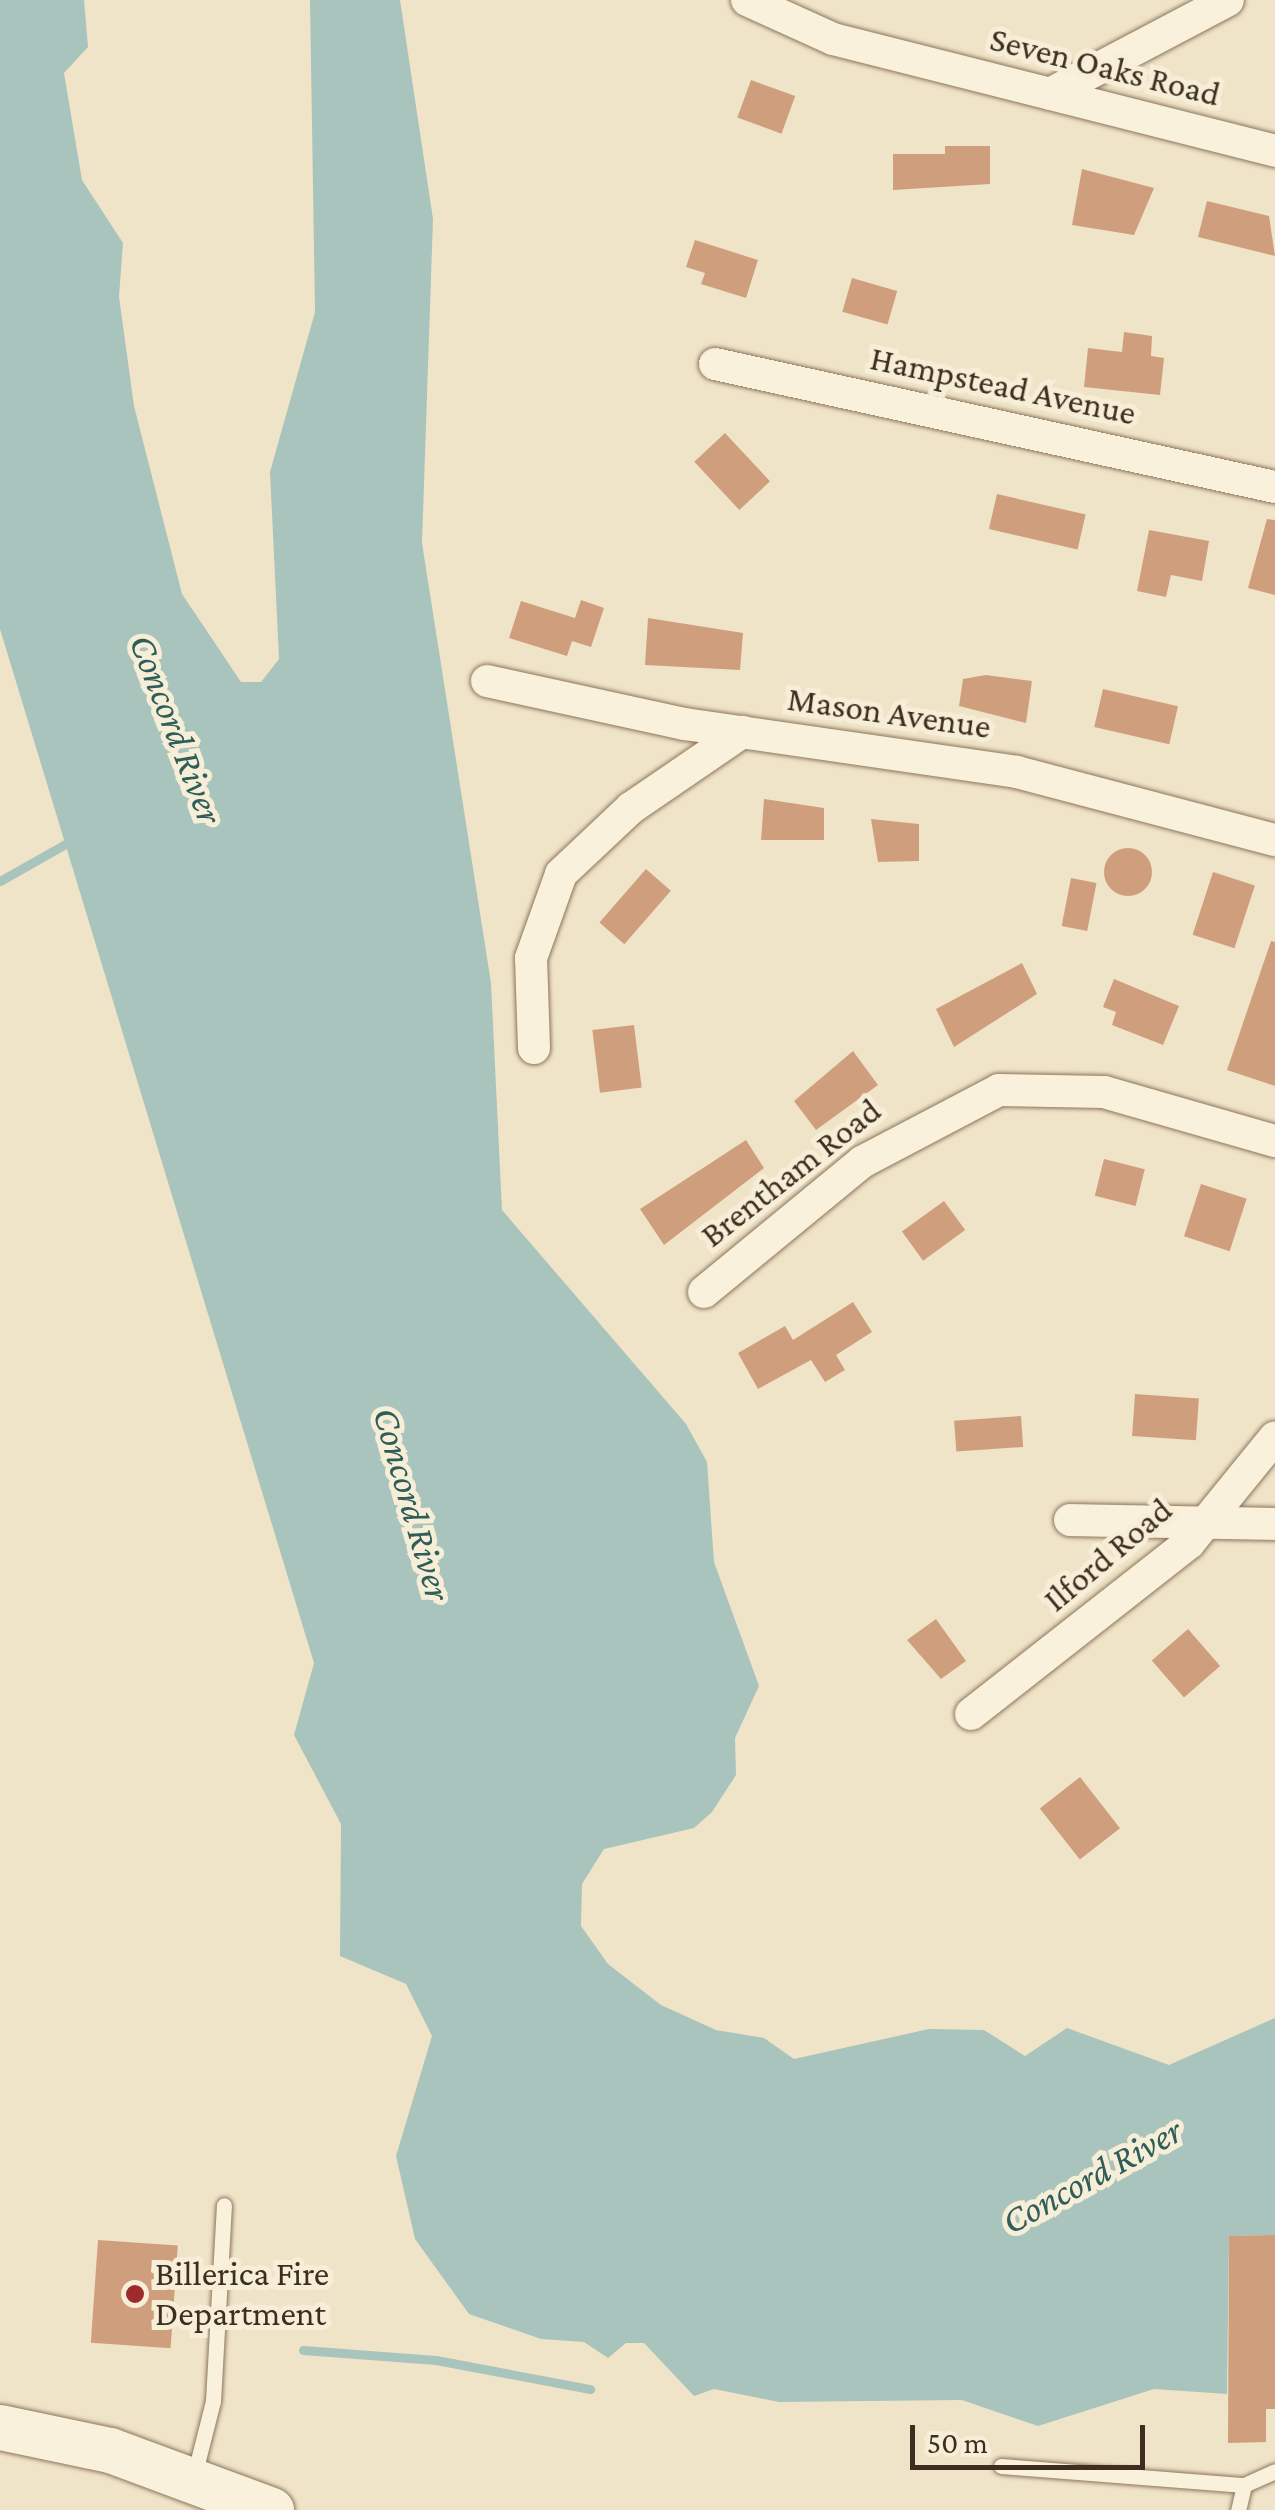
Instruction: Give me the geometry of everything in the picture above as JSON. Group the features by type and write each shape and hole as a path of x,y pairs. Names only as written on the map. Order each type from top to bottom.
{"main road":[{"path":"0,2428 194,2476 271,2510"}],"street":[{"name":"Seven Oaks Road","path":"747,0 834,39 1275,152"},
{"path":"1050,94 1228,0"},
{"name":"Hampstead Avenue","path":"715,364 1275,487"},
{"name":"Mason Avenue","path":"487,681 742,732 1017,772 1275,840"},
{"path":"534,1048 531,958 561,874 631,808 742,732"},
{"name":"Brentham Road","path":"704,1292 862,1162 999,1090 1104,1092 1275,1141"},
{"name":"Ilford Road","path":"971,1714 1207,1524 1275,1437"},
{"path":"1070,1520 1275,1524"}],"lane":[{"path":"194,2476 213,2402 224,2205"},
{"path":"1001,2466 1244,2484 1275,2471"},
{"path":"1238,2510 1244,2484"}],"water":[{"name":"Concord River","path":"0,0 84,0 88,47 64,73 82,180 123,243 119,297 134,406 182,594 241,682 261,682 279,659 270,472 315,312 310,0 400,0 433,219 422,543 491,983 502,1210 686,1424 707,1462 714,1562 759,1686 735,1738 736,1775 712,1812 694,1828 604,1849 582,1884 581,1926 608,1964 661,2005 716,2030 764,2038 794,2059 929,2029 984,2030 1025,2056 1067,2028 1169,2065 1275,2018 1275,2235 1229,2236 1227,2394 1154,2389 1038,2426 962,2400 779,2402 714,2389 694,2396 644,2343 626,2343 608,2358 584,2342 541,2339 469,2314 415,2239 396,2156 432,2036 406,1984 340,1956 341,1824 294,1735 314,1663 0,629"}],"building":[{"path":"751,80 795,96 781,134 737,118"},
{"path":"945,146 990,146 990,184 893,190 893,154 945,154"},
{"path":"1082,169 1154,188 1134,235 1072,225"},
{"path":"1207,201 1269,216 1275,256 1198,237"},
{"path":"695,240 758,260 746,298 701,284 705,273 686,267"},
{"path":"852,278 897,291 888,325 842,312"},
{"path":"1124,332 1152,336 1151,356 1164,358 1160,395 1084,387 1088,348 1122,352"},
{"path":"725,433 770,481 739,510 694,462"},
{"path":"997,494 1086,514 1078,550 989,529"},
{"path":"1267,519 1275,520 1275,595 1248,588"},
{"path":"1149,530 1209,541 1202,581 1171,575 1166,597 1137,591"},
{"path":"581,600 604,608 591,647 572,641 567,656 509,638 521,601 575,618"},
{"path":"648,618 743,633 740,670 645,665"},
{"path":"986,675 1032,681 1026,723 959,706 963,679"},
{"path":"1103,689 1178,706 1169,744 1094,727"},
{"path":"764,799 824,808 824,840 761,840"},
{"path":"871,819 919,824 919,861 878,862"},
{"path":"1128,848 1145,855 1152,872 1145,889 1128,896 1111,889 1104,872 1111,855"},
{"path":"646,869 671,891 624,944 599,923"},
{"path":"1213,872 1255,886 1234,948 1193,935"},
{"path":"1071,878 1097,883 1087,931 1062,926"},
{"path":"1271,941 1275,942 1275,1086 1227,1070"},
{"path":"1022,963 1037,994 954,1047 936,1009"},
{"path":"1114,979 1179,1006 1163,1045 1112,1025 1116,1012 1103,1007"},
{"path":"634,1025 642,1088 600,1093 592,1030"},
{"path":"853,1051 878,1085 816,1130 794,1101"},
{"path":"746,1140 764,1168 664,1245 640,1209"},
{"path":"1104,1159 1145,1169 1136,1206 1095,1196"},
{"path":"1201,1184 1247,1199 1230,1251 1184,1236"},
{"path":"944,1201 965,1230 923,1261 902,1232"},
{"path":"853,1302 872,1332 836,1355 845,1370 825,1382 811,1360 758,1389 738,1353 785,1326 793,1340"},
{"path":"1135,1394 1199,1398 1196,1440 1132,1436"},
{"path":"1021,1416 1023,1447 956,1452 954,1421"},
{"path":"936,1619 966,1661 941,1679 907,1640"},
{"path":"1188,1629 1220,1666 1184,1697 1152,1660"},
{"path":"1080,1777 1120,1828 1080,1860 1040,1808"},
{"path":"1275,2235 1275,2409 1266,2409 1266,2442 1228,2443 1229,2236"},
{"name":"Billerica Fire Department","path":"98,2240 178,2246 171,2348 91,2343"}],"waterway":[{"path":"0,881 76,838"},
{"path":"303,2350 436,2360 590,2389"}],"place":[{"name":"Billerica Fire Department","path":"135,2294"}]}
